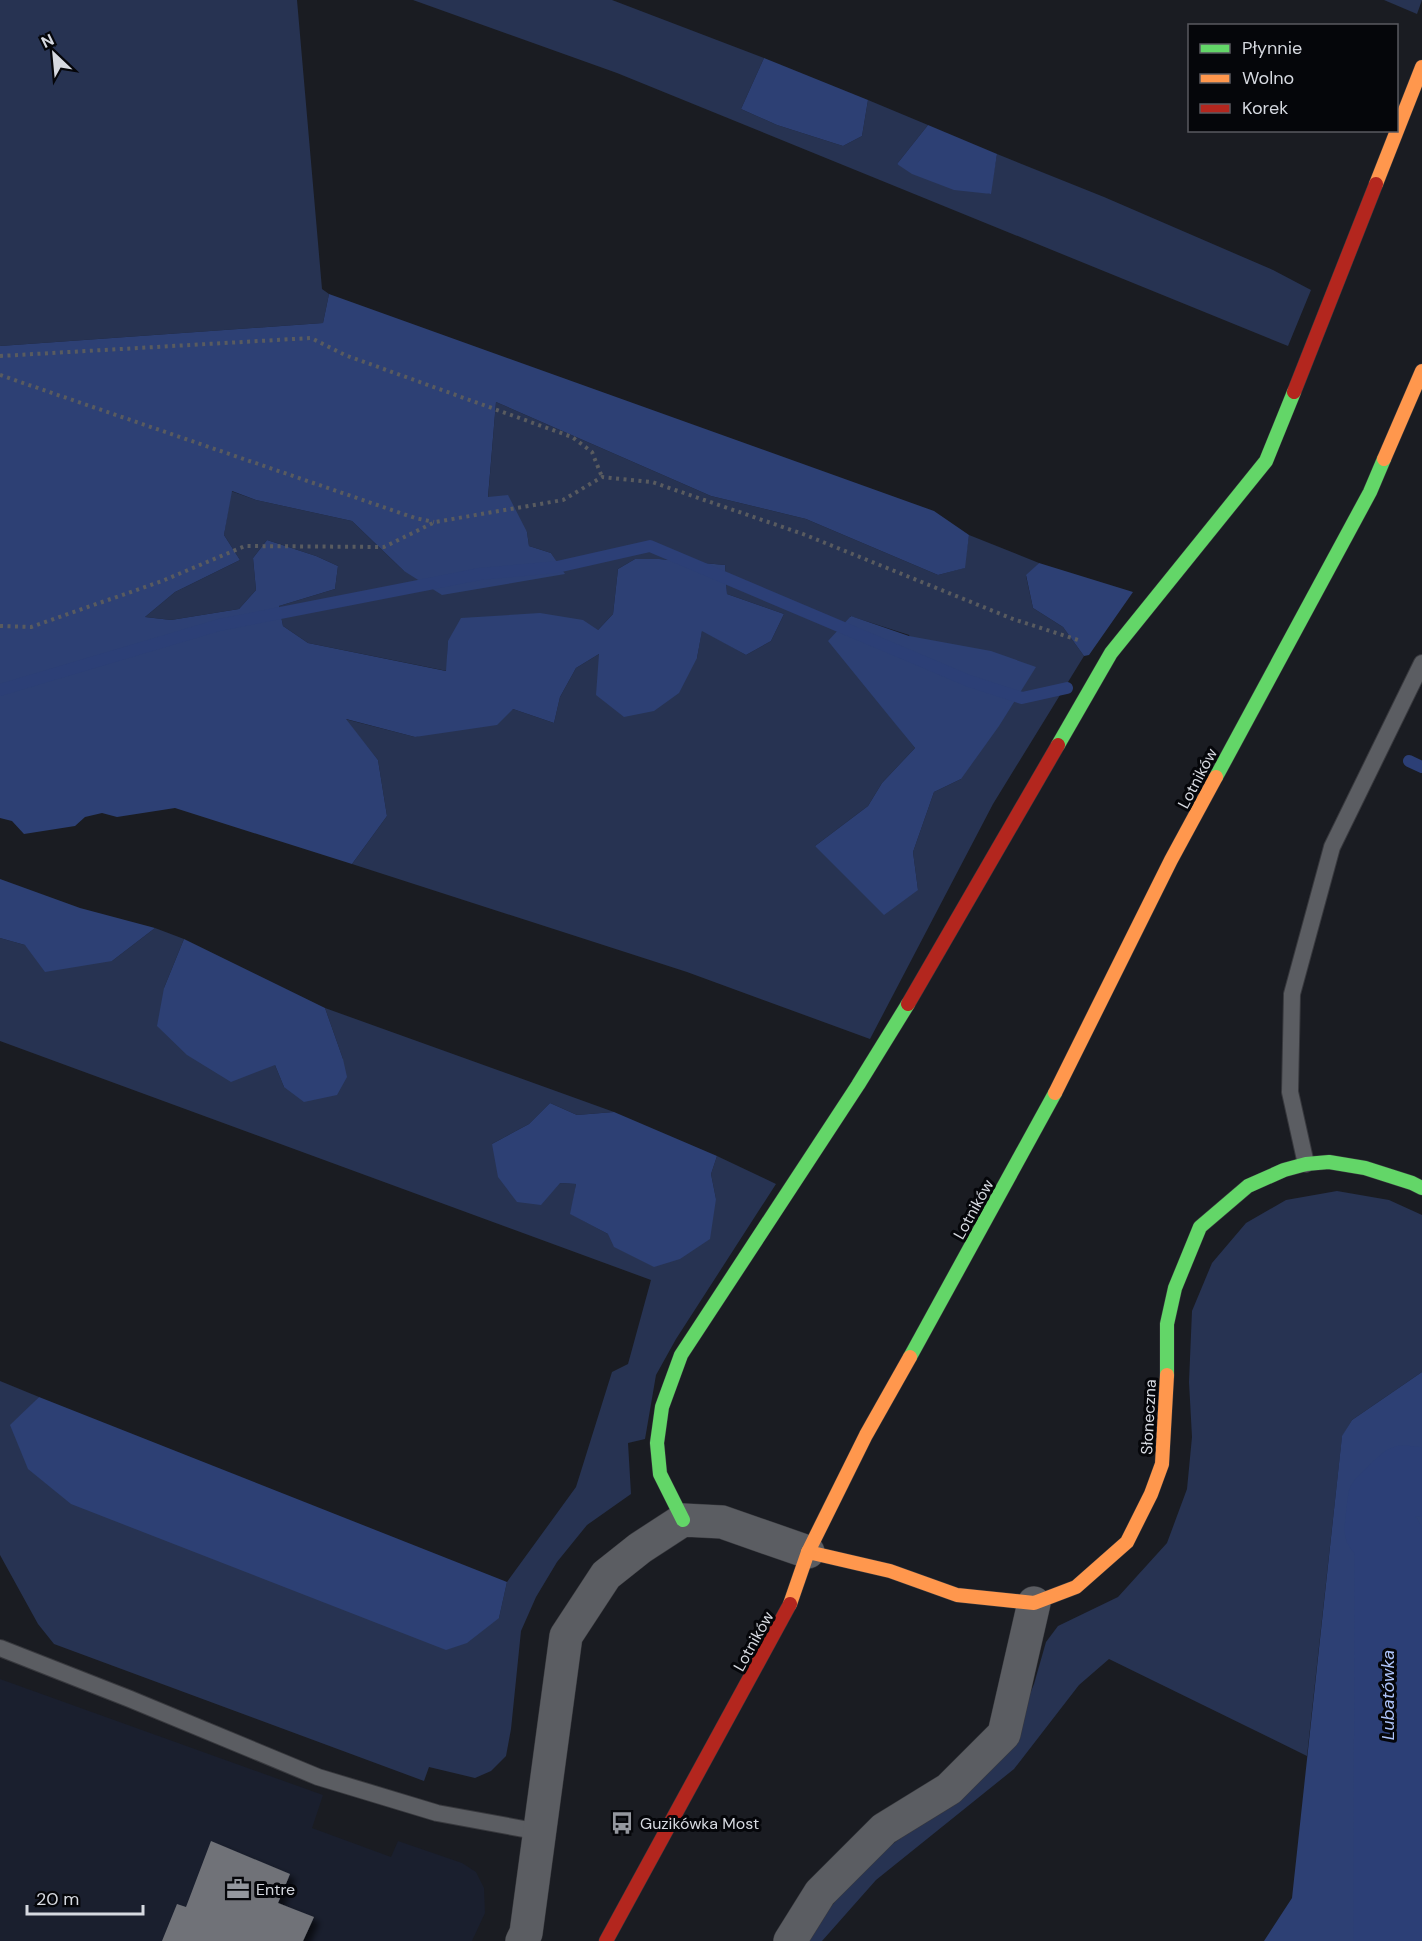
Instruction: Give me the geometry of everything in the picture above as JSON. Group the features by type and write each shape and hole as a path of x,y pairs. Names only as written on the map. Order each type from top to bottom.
{"street":[{"path":"1398,128 1422,67"},
{"path":"683,1520 660,1474 657,1443 662,1407 681,1355 858,1085 919,987 1111,653 1266,461 1396,132"},
{"name":"Lotników","path":"606,1941 788,1611 808,1551 866,1435 1046,1111 1171,860 1370,492 1422,371"},
{"name":"Lotników","path":"1370,492 1400,457"},
{"name":"Słoneczna","path":"808,1551 890,1571 957,1595 1034,1604 1076,1587 1126,1542 1151,1494 1162,1464 1167,1324 1175,1288 1200,1227 1248,1186 1284,1170 1306,1164 1329,1162 1365,1168 1422,1188"},
{"path":"522,1941 526,1933 566,1636 606,1575 640,1548 683,1520 722,1522 808,1551"},
{"path":"790,1941 820,1893 884,1829 949,1789 1004,1734 1034,1604"}],"lane":[{"path":"1306,1164 1290,1092 1292,994 1332,847 1422,663"},
{"path":"0,1648 318,1777 437,1813 540,1832"}],"path":[{"path":"0,356 311,338 345,355 572,437 592,452 602,477"},
{"path":"0,375 416,518 435,522"},
{"path":"0,626 31,627 162,581 245,546 384,547 435,522 563,500 602,477 652,482 781,526 1013,619 1111,653"}],"shaded area":[{"path":"0,0 297,0 322,289 329,294 323,323 0,346"},
{"path":"413,0 612,0 764,58 741,109 777,125 843,146 862,136 868,100 928,125 897,164 990,194 997,154 1104,197 1273,270 1311,290 1288,346 617,73"},
{"path":"1384,0 1422,0 1417,14"},
{"path":"764,58 868,100 862,136 843,146 777,125 741,109"},
{"path":"928,125 997,154 991,194 954,190 912,174 897,164"},
{"path":"329,294 934,511 969,535 965,568 938,575 806,519 711,496 496,402 488,497 508,495 527,532 529,546 551,553 565,574 442,595 404,571 352,521 256,500 232,491 224,535 240,560 175,592 145,617 171,620 239,609 256,590 253,558 267,540 316,556 338,566 335,589 279,606 283,626 308,643 446,671 448,641 461,618 540,613 583,620 598,630 613,614 618,569 635,559 725,565 727,594 784,614 771,641 746,655 702,631 697,658 679,693 654,711 624,717 596,695 599,654 576,668 560,697 554,723 513,709 497,725 415,737 346,719 378,760 387,816 352,864 175,808 117,817 102,813 85,817 75,826 24,834 12,821 0,818 0,346 323,323"},
{"path":"496,402 711,496 806,519 938,575 964,568 969,535 1039,563 1026,576 1033,608 1063,627 1084,656 993,804 870,1039 687,972 352,864 387,816 378,760 345,719 415,737 513,709 554,723 560,697 576,668 599,654 697,658 702,630 746,655 771,641 784,614 727,594 725,565 635,559 618,569 613,614 598,630 448,641 447,671 308,643 283,626 279,606 335,589 338,566 316,556 267,540 253,558 256,590 239,609 171,620 145,617 175,592 240,560 224,535 231,491 256,500 352,521 404,571 564,574 551,553 529,546 527,532 488,498","holes":["850,616 909,635 961,779 934,792 913,852 918,890 815,846 868,806 882,783 915,748 875,697"]},
{"path":"1039,563 1133,592 1089,655 1084,656 1063,627 1033,608 1026,575"},
{"path":"851,616 909,636 991,651 1036,667 999,726 961,779 934,792 913,852 918,890 884,915 815,846 868,806 882,783 915,748 828,641"},
{"path":"0,879 80,908 155,928 112,961 45,972 25,945 0,938"},
{"path":"155,928 184,939 164,988 275,1065 284,1087 343,1059 325,1008 614,1112 577,1115 550,1103 529,1124 492,1144 560,1183 576,1184 571,1214 608,1234 716,1199 711,1174 717,1156 776,1184 676,1339 656,1375 645,1439 628,1443 631,1494 587,1525 557,1562 536,1597 521,1631 506,1756 491,1771 475,1778 429,1767 424,1781 54,1644 38,1624 0,1555 0,1381 39,1397 11,1426 499,1618 507,1582 576,1487 612,1372 628,1364 651,1280 0,1041 0,938 25,945 112,961"},
{"path":"184,939 325,1008 347,1077 337,1095 304,1102 284,1087 275,1065 231,1082 187,1055 157,1026 164,988"},
{"path":"550,1103 577,1115 614,1112 717,1156 711,1174 716,1199 710,1239 680,1259 654,1267 614,1247 608,1234 570,1214 576,1184 560,1183 541,1205 517,1202 498,1177 492,1144 529,1124"},
{"path":"1337,1191 1389,1200 1422,1215 1422,1372 1352,1420 1342,1437 1307,1756 1109,1659 1079,1685 1014,1769 876,1880 822,1941 804,1941 862,1867 951,1800 1017,1726 1034,1684 1046,1642 1058,1626 1118,1597 1167,1543 1187,1489 1192,1437 1189,1382 1192,1311 1212,1263 1246,1223 1286,1200"},
{"path":"1422,1372 1422,1941 1264,1941 1292,1898 1342,1436 1352,1420"},
{"path":"39,1397 507,1582 499,1618 467,1643 446,1650 71,1504 28,1469 10,1425"},
{"path":"0,1679 323,1795 312,1828 391,1857 398,1841 462,1863 476,1872 484,1888 485,1913 472,1941 0,1941"}],"building":[{"name":"Entre","path":"211,1841 290,1874 278,1903 314,1917 303,1941 162,1941 177,1904 186,1907"}],"waterway":[{"path":"0,690 219,625 480,574 557,567 650,546 969,681 1022,698 1067,688"},
{"path":"1409,761 1422,767"},
{"name":"Lubatówka","path":"1388,1941 1389,1539 1379,1529 1382,1501 1404,1480 1422,1482"}],"traffic: fast":[{"path":"1058,745 1111,653 1266,461 1294,392"},
{"path":"1216,777 1370,492 1384,459"},
{"path":"683,1520 660,1474 657,1443 662,1407 681,1355 858,1085 908,1004"},
{"path":"910,1357 1055,1093"},
{"path":"1167,1375 1167,1324 1175,1288 1200,1227 1248,1186 1284,1170 1306,1164 1329,1162 1365,1168 1422,1188"}],"traffic: slow":[{"path":"1398,128 1422,67"},
{"path":"1376,184 1396,132"},
{"path":"1384,459 1422,371"},
{"path":"1055,1093 1171,860 1216,777"},
{"path":"790,1604 808,1552 866,1435 910,1357"},
{"path":"808,1552 890,1571 957,1595 1034,1603 1076,1587 1127,1542 1151,1494 1162,1464 1167,1375"}],"traffic: jam":[{"path":"1294,392 1376,184"},
{"path":"908,1004 1058,745"},
{"path":"606,1941 790,1604"}],"place":[{"name":"Guzikówka Most","path":"622,1823"},
{"name":"Entre","path":"238,1889"}]}
